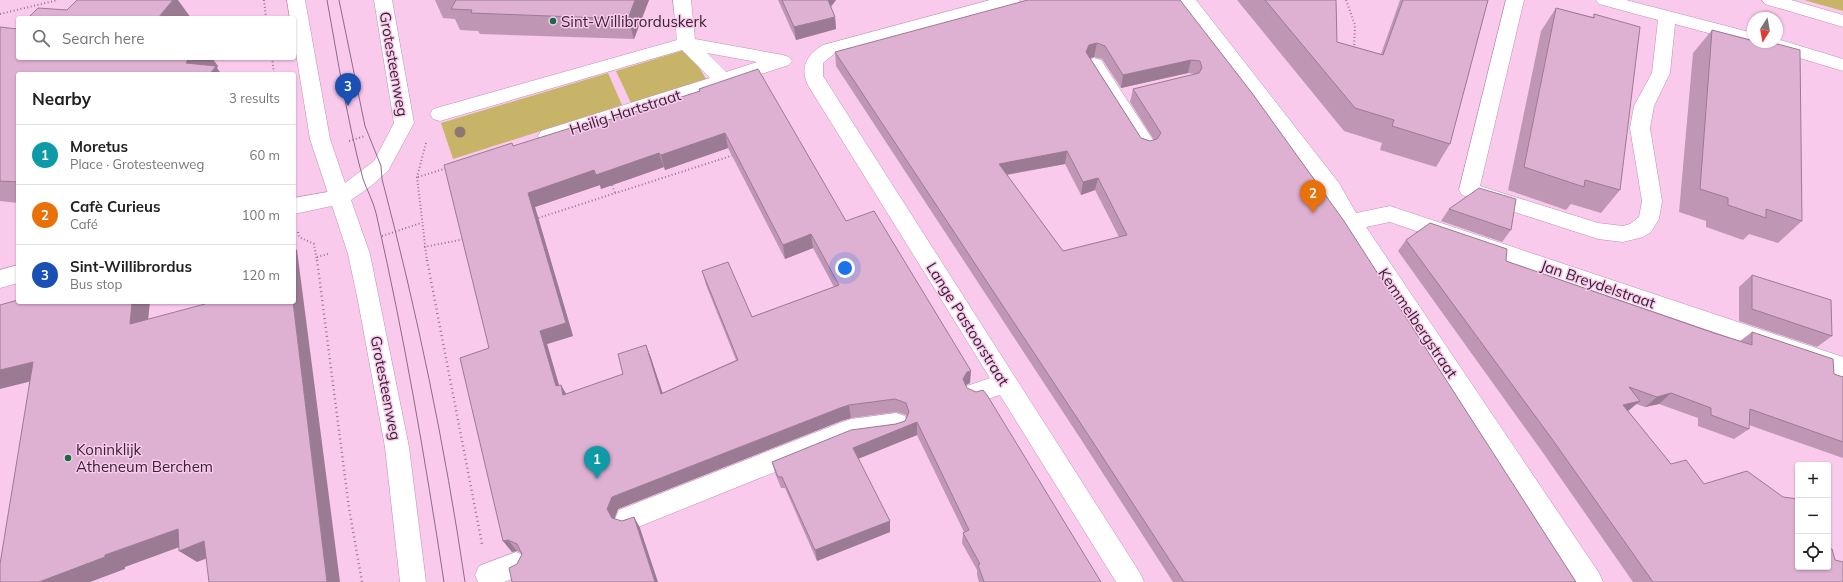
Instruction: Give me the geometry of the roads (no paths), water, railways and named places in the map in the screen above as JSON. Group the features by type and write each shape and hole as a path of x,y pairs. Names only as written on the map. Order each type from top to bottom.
{"street":[{"name":"Grotesteenweg","path":"296,0 320,139 359,254 369,301 397,447 413,582"},
{"name":"Grotesteenweg","path":"339,198 364,181 381,166 404,124 383,0"},
{"path":"682,0 686,43 724,80"},
{"path":"440,114 686,43 783,61 813,63 818,55 829,49 1011,0"},
{"name":"Kemmelbergstraat","path":"1187,0 1232,70 1332,188 1351,222 1590,582"},
{"path":"1516,0 1469,190 1598,231 1623,234 1636,231 1644,226 1649,219 1652,201 1640,128 1644,106 1661,73 1667,16"},
{"path":"1605,0 1747,37"},
{"path":"1771,0 1843,21"},
{"path":"1783,48 1843,65"},
{"name":"Heilig Hartstraat","path":"533,141 783,61"},
{"name":"Lange Pastoorstraat","path":"813,63 812,73 816,82 1131,582"},
{"path":"1094,64 1146,145"},
{"path":"1115,98 1137,93"},
{"path":"296,206 339,198"},
{"name":"Jan Breydelstraat","path":"1351,222 1390,214 1843,366"},
{"path":"0,279 16,275"},
{"path":"975,392 1006,383"},
{"path":"628,519 851,430 896,424"},
{"path":"488,575 516,565"}],"tram line":[{"path":"327,0 352,135 363,179 376,213 396,305 422,443 444,582"},
{"path":"339,0 365,126 381,166 382,179 407,279 429,379 449,480 465,582"}],"place":[{"name":"Sint-Willibrorduskerk","path":"553,21"},
{"name":"Sint-Willibrordus","path":"348,106"},
{"name":"Cafè Curieus","path":"1313,213"},
{"name":"Koninklijk Atheneum Berchem","path":"68,458"},
{"name":"Moretus","path":"597,479"}]}
